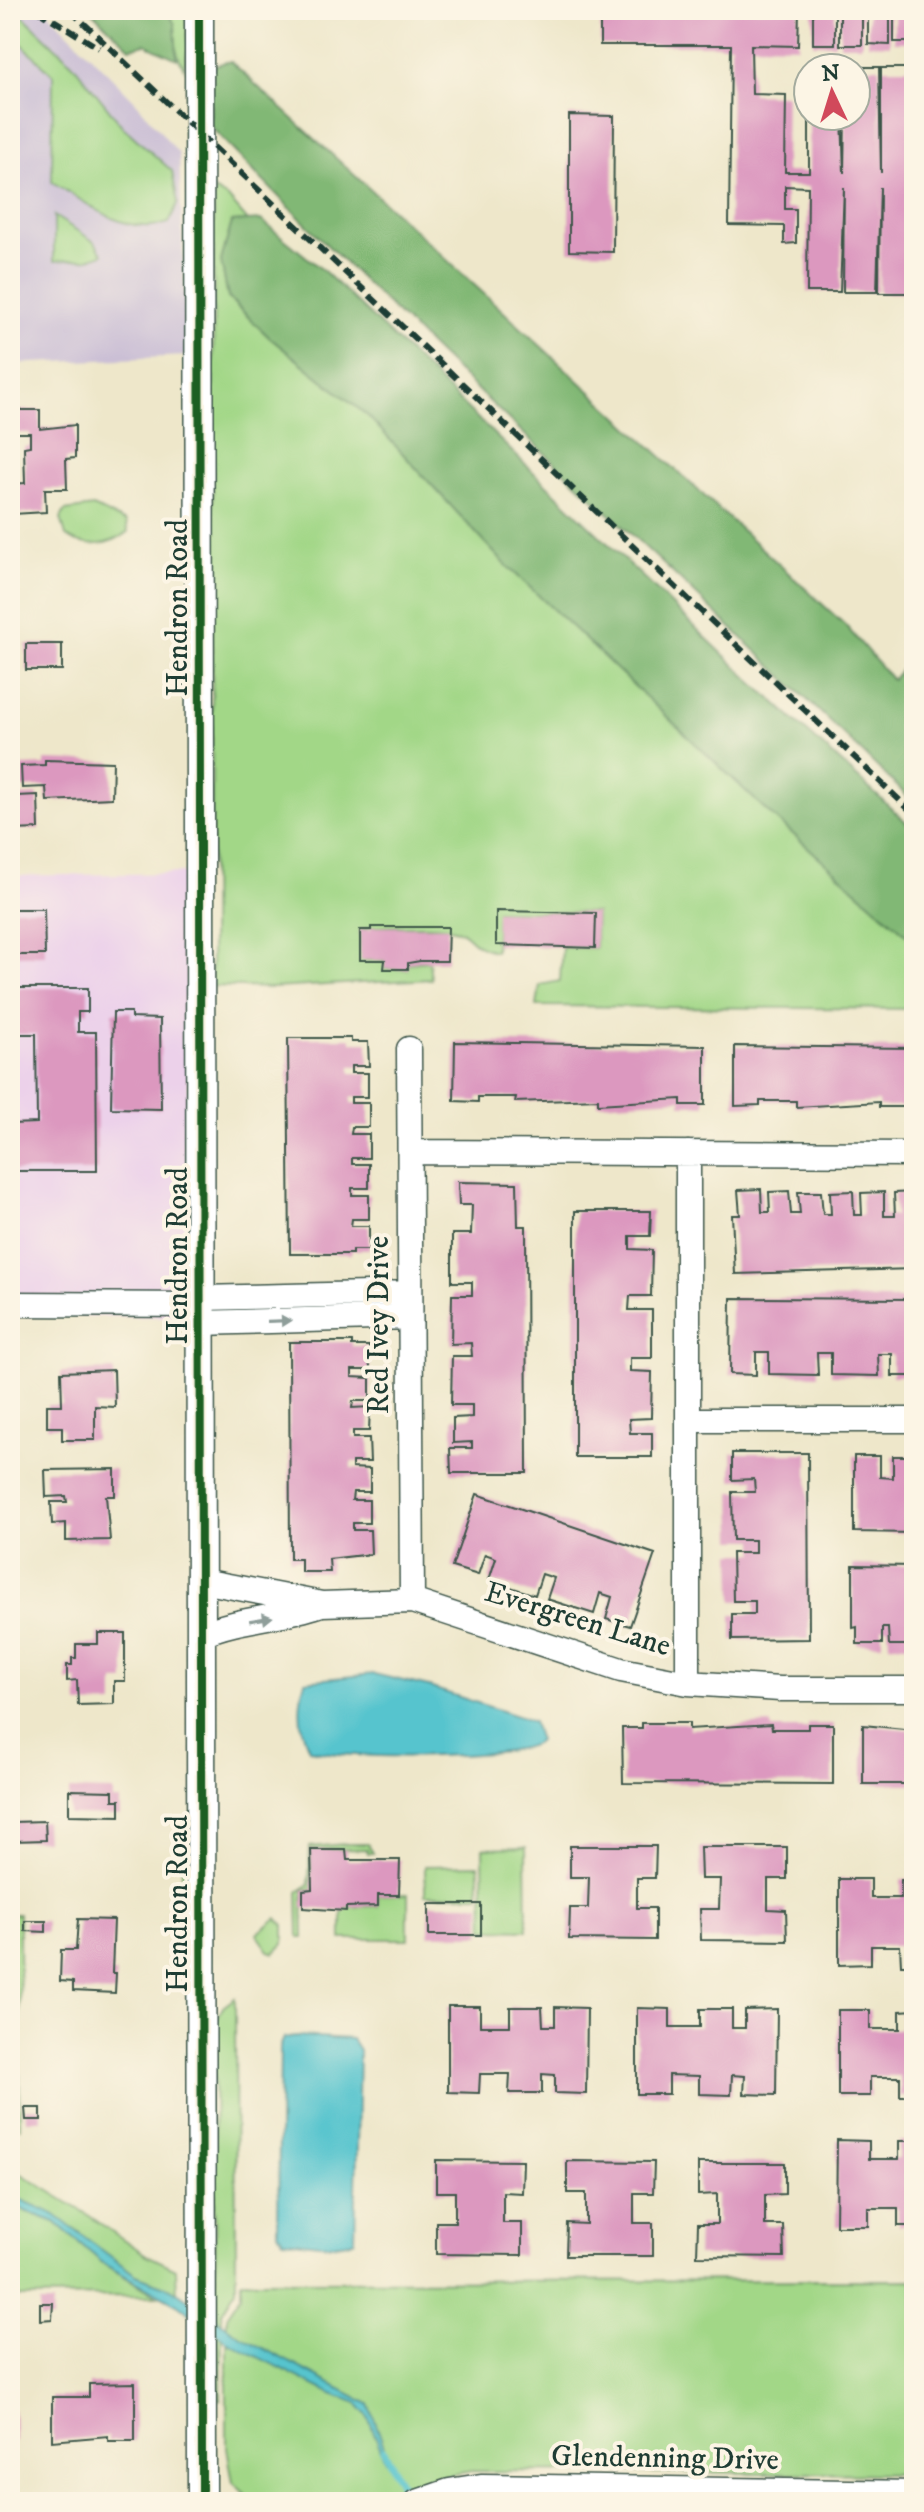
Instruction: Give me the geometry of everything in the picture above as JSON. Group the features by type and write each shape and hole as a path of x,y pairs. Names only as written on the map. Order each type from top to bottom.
{"street":[{"name":"Hendron Road","path":"199,10 202,2502"},
{"name":"Red Ivey Drive","path":"409,1049 412,1601"},
{"path":"410,1152 914,1154"},
{"path":"688,1153 688,1683"},
{"path":"10,1304 201,1309 410,1305"},
{"path":"688,1420 914,1420"},
{"name":"Evergreen Lane","path":"202,1581 322,1604 412,1601 621,1670 688,1683 780,1689 914,1689"},
{"name":"Evergreen Lane","path":"202,1634 224,1624 298,1612 322,1604"},
{"name":"Glendenning Drive","path":"422,2500 481,2486 914,2493"}],"shaded area":[{"path":"10,10 46,10 136,102 179,154 187,356 10,364"},
{"path":"188,873 188,1317 10,1316 10,876"}],"green space":[{"path":"10,10 19,12 73,64 123,127 172,171 178,203 169,223 153,226 122,222 52,182 53,75 10,32"},
{"path":"90,10 166,10 175,24 177,59 145,44 130,48"},
{"path":"166,10 186,10 188,49 184,68 170,17"},
{"path":"230,61 845,625 892,680 914,655 914,803 470,384 210,126 211,66"},
{"path":"214,190 229,199 248,221 232,222 221,261 228,298 270,338 369,417 502,561 767,811 914,941 914,1009 537,1006 540,985 560,981 562,947 595,948 596,913 497,911 495,951 480,946 463,932 449,928 405,926 360,930 361,960 385,960 385,969 407,969 408,963 429,961 431,979 273,988 211,986"},
{"path":"54,216 95,242 103,254 88,259 54,261"},
{"path":"261,220 325,272 750,680 914,829 914,941 767,811 502,561 369,417 270,338 228,297 221,261 232,222"},
{"path":"93,507 126,522 128,532 98,544 81,543 66,536 61,518 65,511"},
{"path":"368,1844 373,1853 368,1853 367,1849 312,1850 312,1889 303,1890 304,1938 299,1938 298,1892 309,1884 310,1847"},
{"path":"526,1847 527,1930 484,1929 483,1848"},
{"path":"182,1854 187,1857 187,1924 182,1924"},
{"path":"479,1865 479,1895 425,1895 425,1866"},
{"path":"408,1894 408,1939 342,1939 342,1912 346,1907 378,1906 378,1895"},
{"path":"10,1914 19,1914 20,2127 10,2127"},
{"path":"277,1918 284,1925 284,1944 275,1953 269,1951 257,1934"},
{"path":"235,1998 236,2289 222,2312 221,2400 216,2400 214,2027 223,2007"},
{"path":"10,2167 145,2254 176,2269 177,2292 136,2275 75,2229 14,2198 10,2195"},
{"path":"10,2200 25,2211 55,2222 105,2265 157,2296 10,2297"},
{"path":"914,2280 914,2474 472,2471 432,2478 369,2502 247,2502 247,2495 233,2483 227,2448 227,2316 241,2295 241,2281"},
{"path":"500,2499 795,2502 455,2502"}],"water":[{"path":"374,1674 429,1687 533,1722 539,1741 499,1752 465,1755 354,1755 309,1749 300,1715 305,1681"},
{"path":"284,2038 352,2039 359,2050 355,2240 347,2243 329,2245 283,2240 278,2232 280,2047"},
{"path":"10,2195 52,2213 136,2275 171,2288 247,2340 369,2404 388,2458 385,2460 367,2415 357,2403 330,2393 228,2342 177,2304 105,2265 55,2222 25,2211 10,2200"}],"building":[{"path":"600,10 799,10 798,46 751,45 752,94 786,95 785,172 809,172 809,132 843,132 844,173 845,132 872,132 872,67 879,67 881,173 881,68 914,68 912,293 879,293 880,187 877,292 843,292 844,187 840,292 807,292 808,187 785,186 785,209 796,209 796,243 784,244 784,226 729,225 731,45 600,45"},
{"path":"813,10 835,10 835,44 813,44"},
{"path":"840,10 862,10 862,45 840,45"},
{"path":"868,10 890,10 890,45 868,44"},
{"path":"894,10 914,10 914,42 894,42"},
{"path":"569,115 614,116 613,252 569,251"},
{"path":"17,410 40,410 40,429 75,425 75,458 66,459 67,489 45,489 46,512 13,514 12,484 25,483 24,447 30,446 30,433 17,433"},
{"path":"26,644 62,644 62,670 26,670"},
{"path":"45,760 113,762 112,798 47,801 46,787 22,788 21,766 45,765"},
{"path":"38,795 39,829 11,830 11,807 16,807 16,796"},
{"path":"10,909 44,909 45,955 10,955"},
{"path":"496,911 596,913 595,948 496,945"},
{"path":"371,927 448,927 447,961 420,961 408,963 408,969 384,969 385,960 360,960 360,930 371,930"},
{"path":"10,988 88,988 88,1012 78,1012 78,1032 96,1032 97,1171 10,1171 10,1124 37,1123 36,1034 10,1034"},
{"path":"113,1012 131,1012 131,1018 160,1019 161,1109 111,1108"},
{"path":"288,1038 351,1038 351,1042 368,1042 369,1066 351,1066 351,1073 368,1073 368,1097 351,1097 351,1103 369,1103 369,1127 352,1127 351,1134 369,1134 369,1158 352,1158 352,1164 369,1164 369,1188 352,1188 352,1195 369,1195 369,1219 352,1219 351,1226 369,1226 369,1250 352,1250 352,1254 290,1254"},
{"path":"455,1042 705,1046 705,1105 681,1105 681,1099 598,1104 598,1099 515,1102 516,1097 478,1097 478,1102 454,1101"},
{"path":"735,1046 914,1048 914,1107 879,1107 879,1102 796,1107 796,1101 760,1101 760,1105 735,1106"},
{"path":"458,1182 517,1183 518,1226 526,1226 527,1473 451,1473 450,1448 472,1448 472,1442 453,1443 453,1418 472,1417 472,1405 451,1405 452,1356 472,1356 471,1343 451,1344 452,1295 472,1295 472,1282 452,1282 452,1234 471,1234 472,1205 459,1205"},
{"path":"761,1189 762,1212 770,1212 769,1192 789,1191 791,1214 800,1214 798,1192 821,1192 823,1214 831,1214 830,1192 853,1191 854,1215 862,1215 861,1193 884,1192 884,1216 895,1216 894,1193 914,1192 914,1269 735,1274 732,1215 740,1215 738,1190"},
{"path":"575,1211 651,1211 650,1236 630,1236 630,1249 652,1250 651,1296 630,1296 629,1310 652,1310 652,1358 630,1358 630,1371 652,1372 651,1418 629,1419 630,1433 652,1433 652,1457 575,1457"},
{"path":"731,1298 914,1299 914,1376 892,1376 892,1354 878,1354 879,1376 831,1375 831,1353 817,1353 818,1375 769,1374 769,1352 756,1352 756,1375 730,1374"},
{"path":"289,1342 352,1342 352,1346 369,1346 370,1370 352,1370 352,1377 370,1378 370,1401 353,1401 352,1408 370,1407 369,1431 353,1431 353,1438 369,1438 370,1462 352,1462 352,1468 370,1469 370,1492 353,1492 352,1500 369,1500 369,1523 353,1523 353,1530 370,1530 371,1554 329,1559 330,1572 301,1572 301,1559 290,1559"},
{"path":"114,1370 115,1407 95,1406 95,1440 62,1440 62,1427 47,1427 47,1405 62,1405 61,1372"},
{"path":"732,1453 808,1453 809,1639 732,1640 732,1614 755,1614 755,1601 733,1601 732,1553 755,1553 755,1540 733,1540 732,1492 755,1492 754,1479 732,1480"},
{"path":"854,1456 880,1456 880,1477 893,1478 893,1456 914,1456 914,1533 854,1532"},
{"path":"115,1469 115,1496 106,1496 110,1540 66,1541 66,1523 52,1524 51,1502 67,1502 66,1496 46,1497 45,1470"},
{"path":"477,1494 655,1554 630,1626 606,1619 612,1597 600,1593 594,1614 547,1599 554,1578 542,1574 535,1595 489,1580 496,1558 485,1554 478,1575 452,1567"},
{"path":"853,1565 914,1566 913,1645 889,1645 888,1628 882,1628 882,1644 857,1644 857,1627 853,1628"},
{"path":"98,1633 125,1633 125,1681 114,1681 114,1704 78,1705 77,1680 67,1681 67,1665 72,1665 72,1658 76,1658 76,1644 98,1644"},
{"path":"642,1723 689,1723 689,1729 771,1724 772,1729 808,1729 808,1724 833,1724 833,1784 623,1783 622,1728 642,1728"},
{"path":"863,1725 914,1730 914,1784 863,1784"},
{"path":"69,1790 113,1791 113,1800 120,1800 120,1816 69,1815"},
{"path":"45,1821 46,1840 13,1841 13,1822"},
{"path":"570,1846 656,1846 655,1878 637,1878 637,1908 655,1908 655,1940 569,1939 570,1908 588,1908 589,1877 570,1877"},
{"path":"700,1847 787,1847 787,1879 768,1879 768,1909 786,1910 787,1941 701,1940 700,1909 719,1909 720,1879 701,1879"},
{"path":"311,1850 346,1850 347,1860 400,1860 399,1895 378,1895 378,1906 346,1907 346,1911 303,1908 303,1890 312,1889"},
{"path":"839,1879 871,1879 871,1898 901,1898 901,1880 914,1880 914,1965 901,1965 900,1946 871,1946 871,1964 839,1965"},
{"path":"429,1904 481,1904 481,1935 429,1935"},
{"path":"78,1919 114,1920 112,1973 116,1973 115,1993 73,1991 73,1982 60,1981 61,1950 76,1950"},
{"path":"25,1921 46,1921 46,1932 25,1931"},
{"path":"448,2006 480,2006 480,2026 510,2026 510,2007 542,2007 543,2026 555,2026 555,2007 587,2008 586,2094 555,2093 555,2075 542,2074 542,2093 509,2093 510,2074 480,2074 479,2093 448,2092"},
{"path":"637,2008 670,2009 670,2027 700,2027 700,2009 732,2009 732,2028 745,2028 745,2010 777,2009 776,2095 744,2094 745,2076 732,2075 731,2095 699,2094 699,2076 669,2075 669,2094 637,2094"},
{"path":"838,2010 870,2010 870,2029 900,2029 900,2011 914,2010 914,2096 900,2096 900,2077 870,2077 870,2096 838,2096"},
{"path":"25,2108 41,2108 41,2120 26,2120"},
{"path":"837,2140 869,2141 869,2159 899,2159 899,2141 914,2141 914,2226 898,2226 898,2208 868,2208 868,2226 836,2226"},
{"path":"436,2160 523,2161 522,2193 503,2192 503,2223 522,2223 522,2255 436,2254 436,2222 455,2222 455,2192 436,2192"},
{"path":"567,2161 654,2162 653,2193 634,2193 634,2223 653,2223 653,2256 566,2256 567,2223 586,2224 586,2193 567,2193"},
{"path":"698,2163 785,2163 785,2194 765,2195 765,2225 783,2225 784,2257 697,2256 698,2224 717,2224 717,2194 698,2195"},
{"path":"40,2303 53,2303 52,2319 40,2320"},
{"path":"135,2383 135,2441 108,2441 108,2436 52,2441 52,2397 89,2397 89,2384"},
{"path":"10,2410 14,2410 15,2442 10,2442"}],"waterway":[{"path":"384,2450 409,2502"}],"railway":[{"path":"37,10 99,48"},
{"path":"70,10 914,814"}],"cycle path":[{"path":"199,10 202,2502"}]}
